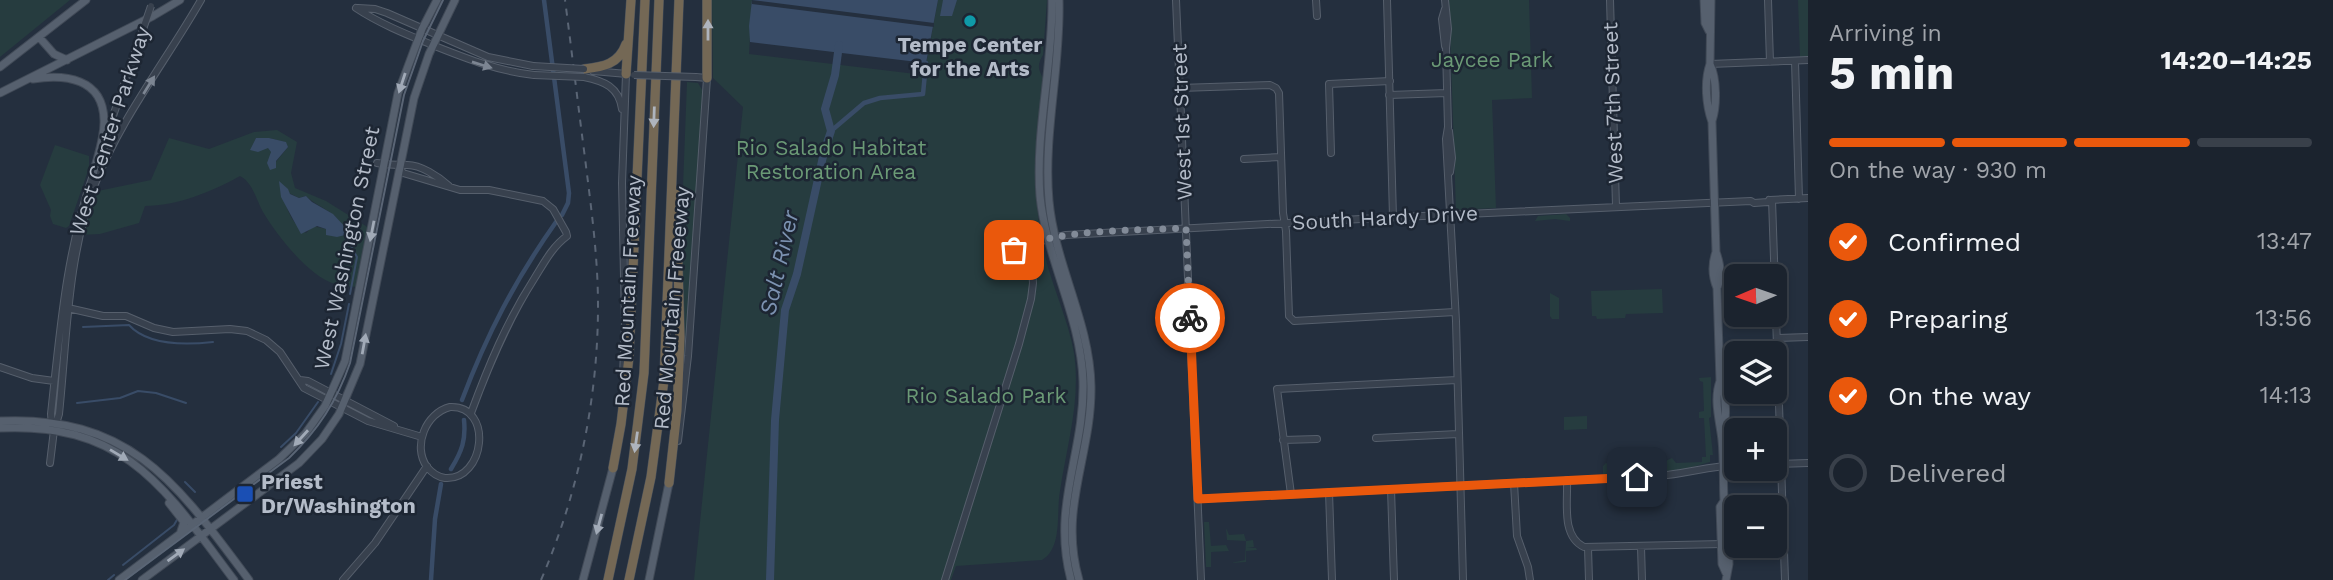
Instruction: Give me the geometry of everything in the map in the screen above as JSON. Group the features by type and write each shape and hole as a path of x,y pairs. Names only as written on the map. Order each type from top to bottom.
{"highway":[{"path":"584,73 608,65 618,58 626,44 631,0"},
{"path":"613,468 629,357 645,0"},
{"name":"Red Mountain Freeway","path":"608,580 631,477 644,373 659,0"},
{"name":"Red Mountain Freeway","path":"629,580 648,493 663,388 679,0"},
{"path":"707,0 707,78"},
{"path":"628,28 630,74"},
{"path":"669,483 677,411 680,337 678,212 673,163"}],"main road":[{"path":"0,67 86,0"},
{"path":"1,92 180,0"},
{"name":"West Washington Street","path":"119,580 294,445 312,425 330,397 342,368 352,328 380,163 398,93 422,29 437,0"},
{"name":"West Washington Street","path":"142,580 304,458 327,432 343,405 360,364 414,98 433,45 454,0"},
{"path":"1052,0 1052,44 1040,171 1041,196 1079,345 1084,427 1071,522 1072,550 1079,580"},
{"path":"1051,237 1048,168 1059,50 1059,0"},
{"path":"1704,0 1705,23 1709,31"},
{"path":"1711,0 1712,23 1709,31 1715,113 1712,122 1714,203 1720,282 1717,288 1720,381 1724,388 1725,429 1722,437 1724,501 1720,507 1722,565 1726,577"},
{"path":"39,37 54,54 66,60"},
{"path":"26,81 54,76 68,77 83,83 96,95 103,110 104,124 93,175"},
{"path":"0,421 54,425 104,437 137,454 169,480 211,529 249,580"},
{"path":"0,428 54,425 106,447 134,463 154,480 193,523 234,580"},
{"path":"1071,580 1064,541 1064,512 1084,427"},
{"name":"Red Mountain Freeeway","path":"583,580 613,468"},
{"path":"154,480 156,488 182,518 184,526 180,533"},
{"name":"Red Mountain Freeeway","path":"649,580 669,483"},
{"path":"1726,577 1729,558"}],"street":[{"name":"West Center Parkway","path":"50,463 54,425 54,382 66,308 80,235 96,182 120,133 201,0"},
{"name":"West 1st Street","path":"1176,0 1201,580"},
{"path":"1317,0 1317,16"},
{"path":"1387,0 1393,217"},
{"path":"1445,0 1442,19 1446,48 1446,139 1450,174 1463,580"},
{"name":"West 7th Street","path":"1610,0 1616,206"},
{"path":"1768,0 1770,61"},
{"name":"West Center Parkway","path":"54,425 59,414 74,234 152,3"},
{"path":"622,143 622,105 618,95 605,82 584,73 488,57 375,9 356,8 371,18 418,39 489,67 534,75 584,73 707,78"},
{"path":"1710,64 1808,60"},
{"path":"1795,61 1800,199"},
{"name":"Red Mountain Freeeway","path":"613,468 624,349 622,143 630,74"},
{"name":"Red Mountain Freeeway","path":"669,483 685,389 707,78"},
{"path":"1331,153 1329,84 1390,81"},
{"path":"1180,88 1270,85 1279,93 1289,316 1294,321 1455,312"},
{"path":"1390,95 1447,93"},
{"path":"1244,159 1281,157"},
{"path":"380,163 399,167 405,164 421,169 451,188 462,191 489,190 537,199 547,203 555,212 567,236 548,256 519,304 466,410"},
{"name":"South Hardy Drive","path":"1006,250 1018,249 1020,246 1051,237 1186,228 1616,206 1754,203 1808,198"},
{"path":"1771,200 1778,418"},
{"path":"944,580 1031,299 1033,282 1030,243"},
{"path":"66,308 106,317 126,316 173,332 230,329 247,331 266,340 280,352 304,388 330,397 376,424 422,436"},
{"path":"1777,338 1808,337"},
{"path":"0,367 24,376 54,382"},
{"path":"1291,494 1277,389 1457,380"},
{"path":"450,407 466,410 479,430 478,453 457,476 445,477 432,473 421,453 422,436 430,419 440,410 450,407"},
{"path":"1376,438 1458,434"},
{"path":"1283,440 1317,439"},
{"path":"1787,464 1808,463"},
{"path":"342,580 355,574 427,466"},
{"path":"1198,499 1680,474 1723,466"},
{"path":"1567,480 1569,530 1573,540 1588,548 1721,544"},
{"path":"1779,481 1786,580"},
{"path":"1514,483 1517,536 1530,580"},
{"path":"1391,489 1394,580"},
{"path":"1329,492 1332,580"},
{"path":"1641,547 1642,580"},
{"path":"1588,548 1589,580"}],"green space":[{"path":"0,0 70,0 0,57"},
{"path":"712,0 752,0 749,54 924,75 938,0 1047,0 1043,55 1039,67 1043,78 1036,172 1040,229 1035,232 1040,249 1044,251 1071,340 1076,388 1060,491 1056,538 1049,554 1042,560 956,566 951,580 694,580 743,107 713,78"},
{"name":"Jaycee Park","path":"1449,0 1529,0 1532,98 1492,100 1496,208 1456,210"},
{"path":"1798,0 1808,0 1808,56 1800,57"},
{"path":"687,82 698,83 704,93 682,399 680,265"},
{"path":"277,130 297,142 291,173 295,188 326,201 369,228 357,287 338,285 325,280 304,264 276,232 251,187 240,176 194,197 169,204 145,206 139,223 100,234 80,235 93,192 151,180 169,138 209,149 254,132","holes":["256,138 285,142 288,147 270,169 271,152 268,147 251,149","280,183 289,193 299,198 306,196 330,213 342,226 326,229 313,226 306,233 291,217"]},
{"path":"55,145 89,156 89,168 66,228 53,224 51,210 40,185"},
{"path":"1566,214 1570,221 1535,221 1538,216"},
{"path":"1662,289 1663,313 1626,314 1625,318 1597,319 1592,316 1591,291"},
{"path":"1550,293 1559,298 1559,319 1552,319 1550,316"},
{"path":"1711,377 1709,418 1713,455 1710,455 1710,462 1682,470 1603,474 1603,466 1606,463 1612,465 1615,461 1627,464 1630,461 1631,465 1659,464 1672,458 1676,463 1702,462 1702,457 1706,457 1704,418 1699,418 1699,412 1704,411 1703,382 1699,378"},
{"path":"1587,416 1587,429 1564,430 1564,417"},
{"path":"1204,522 1209,522 1211,546 1226,545 1229,551 1211,552 1211,567 1206,567"},
{"path":"1226,528 1229,535 1244,534 1246,541 1227,540"},
{"path":"1253,540 1254,547 1247,548 1257,550 1246,551 1246,562 1231,563 1245,560 1246,541"}],"water":[{"path":"752,0 938,0 926,63 750,42"},
{"path":"943,0 957,0 952,16 940,16"},
{"path":"256,138 286,142 288,147 276,161 276,168 270,170 267,163 271,152 268,148 258,152 250,150"},
{"path":"279,181 290,194 299,198 306,196 333,214 347,229 345,235 326,235 326,229 317,226 301,234 281,197"}],"pier":[{"path":"752,0 934,23 934,27 752,4"}],"waterway":[{"path":"544,0 569,193 562,215"},
{"name":"Salt River","path":"770,580 775,420 785,310 797,274 831,131 825,109 835,75 839,45"},
{"path":"831,131 864,103 880,98 923,94 926,63"},
{"path":"462,400 481,352 503,308 556,222"},
{"path":"345,235 357,257 350,294"},
{"path":"331,374 341,344 349,304"},
{"path":"83,327 129,325 146,337 157,340 191,344 213,342"},
{"path":"77,403 120,398 138,391 156,393 186,403"},
{"path":"281,447 296,433 318,402"},
{"path":"451,469 462,445 464,420"},
{"path":"185,482 195,492"},
{"path":"431,580 435,519 441,484"},
{"path":"123,565 174,525 178,518"},
{"path":"108,580 114,575"}],"tram line":[{"path":"125,580 289,458 318,426 333,402 350,363 404,95 423,41 443,0"}],"railway":[{"path":"541,580 566,514 583,446 590,411 597,341 598,287 594,232 565,0"}],"way so far":[{"path":"1014,250 1020,246 1061,236 1186,228 1190,318"}],"place":[{"name":"Tempe Center for the Arts","path":"970,21"},
{"name":"Priest Dr/Washington","path":"245,494"}],"route":[{"path":"1190,318 1198,499 1637,477"}],"park label":[{"name":"Rio Salado Habitat Restoration Area","path":"831,160"},
{"name":"Rio Salado Park","path":"986,396"}]}
